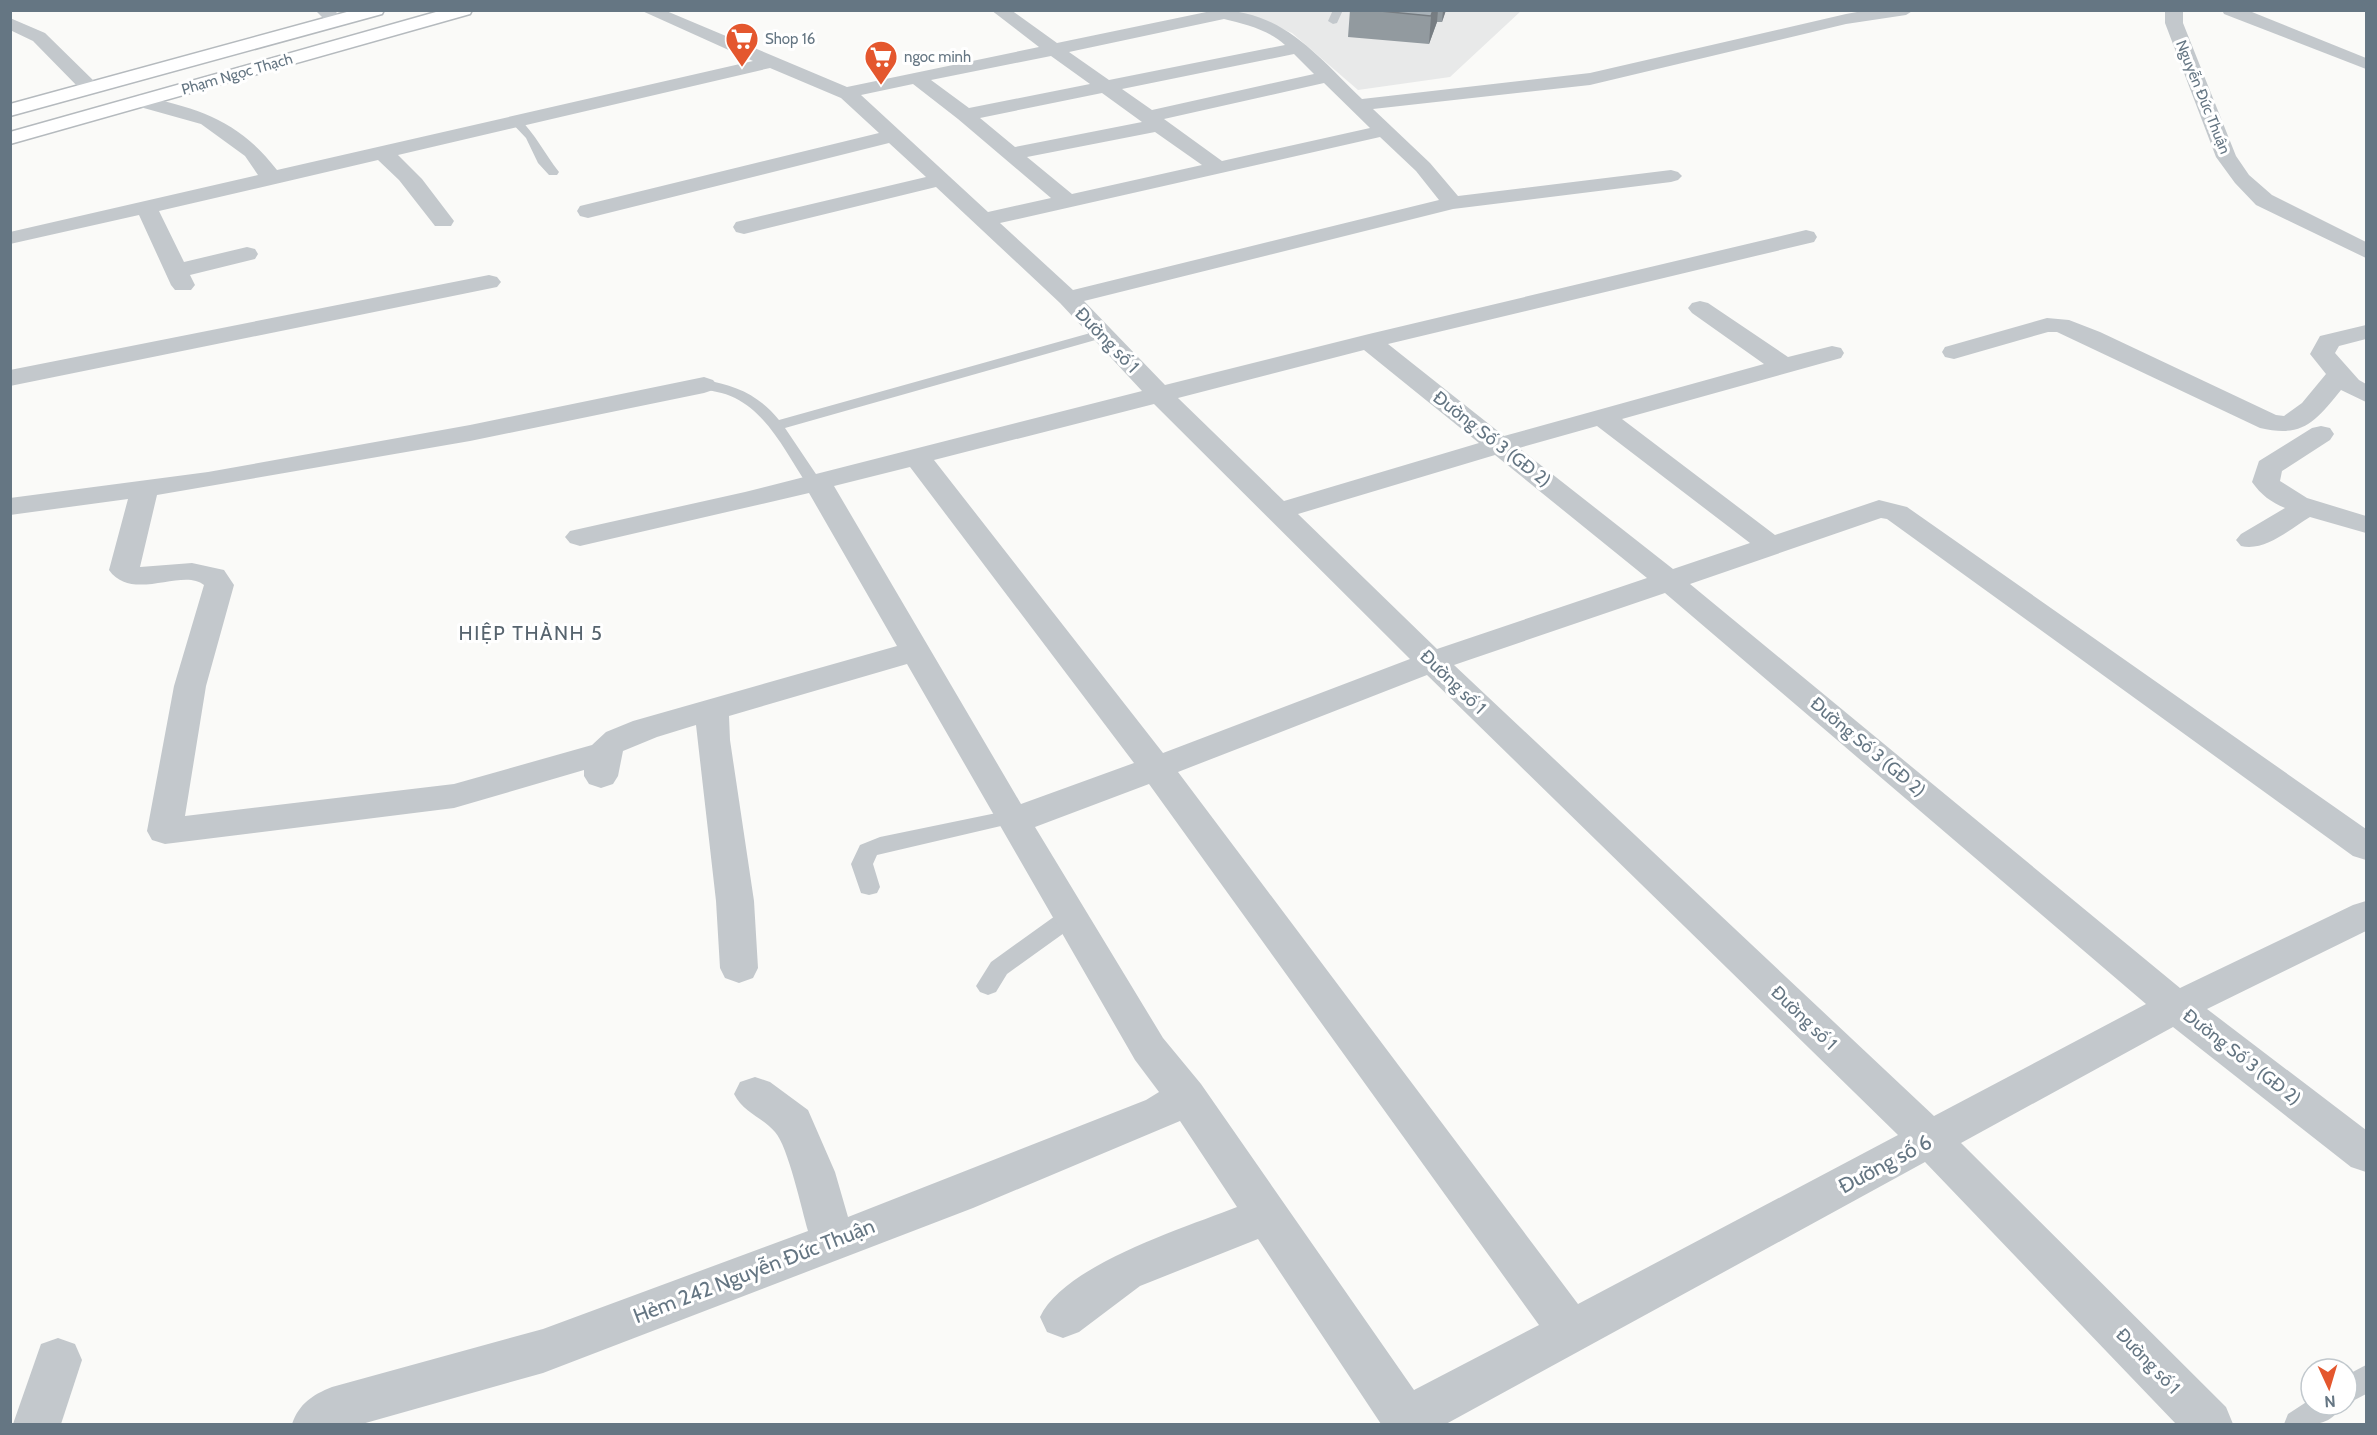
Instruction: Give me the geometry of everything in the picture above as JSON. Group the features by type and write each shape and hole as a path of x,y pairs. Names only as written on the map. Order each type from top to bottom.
{"main road":[{"name":"Phạm Ngọc Thạch","path":"10,110 329,16 376,10"},
{"name":"Phạm Ngọc Thạch","path":"10,138 464,10"}],"street":[{"name":"Đường số 1","path":"648,10 844,93 893,136 1068,298 1161,396 1432,662 1930,1139 2209,1425"},
{"path":"999,10 1219,168"},
{"path":"1358,105 1590,79 1845,19 1906,10"},
{"name":"Nguyễn Đức Thuận","path":"2174,10 2174,23 2226,157 2242,179 2264,200 2362,244"},
{"path":"2230,10 2367,64"},
{"path":"844,93 1224,14 1253,21 1285,36 1329,76 1382,131 1423,167 1453,203"},
{"path":"10,23 39,37 90,88"},
{"path":"965,115 1299,48"},
{"path":"12,238 772,62"},
{"path":"1011,154 1154,121 1329,76"},
{"path":"916,78 965,115 1067,201"},
{"path":"140,101 208,120 252,152 271,177"},
{"path":"984,220 1382,131"},
{"path":"588,211 893,136"},
{"path":"381,152 399,165 443,221"},
{"path":"1068,298 1453,203 1671,176"},
{"path":"744,227 941,180"},
{"path":"146,207 180,278 247,254"},
{"path":"580,537 814,483 1369,341 1806,237"},
{"path":"10,378 489,282"},
{"path":"1700,308 1784,366"},
{"path":"1954,352 2047,325 2060,325 2091,337 2269,422 2285,424 2295,422 2305,413 2340,374"},
{"path":"2367,332 2329,341 2322,354 2350,385 2367,394"},
{"name":"Đường Số 3 (GĐ 2)","path":"1369,341 1669,580 2176,1007 2367,1154"},
{"path":"1279,511 1500,445 1832,353"},
{"path":"10,507 145,488 470,433 704,385"},
{"path":"1602,417 1772,546"},
{"path":"2321,434 2269,467 2266,482 2271,490 2308,507 2367,525"},
{"path":"917,457 1156,768 1571,1332"},
{"path":"814,483 822,489 1011,817 1149,1049 1186,1096 1408,1422"},
{"path":"145,488 124,570 135,575 202,574 213,576 219,585 190,686 165,831 454,796 601,765 608,745 645,729 915,651"},
{"path":"2251,540 2308,507"},
{"path":"1011,817 1032,816 1432,662 1880,509 1897,513 2367,847"},
{"path":"712,710 712,740 735,901 739,968"},
{"name":"Đường số 6","path":"1408,1422 2176,1007 2367,915"},
{"path":"755,1094 793,1122 813,1172 833,1242"},
{"name":"Hẻm 242 Nguyễn Đức Thuận","path":"316,1425 332,1410 543,1351 958,1195 1161,1112 1186,1096"},
{"path":"1063,1317 1080,1307 1098,1289 1124,1272 1266,1216"},
{"path":"37,1425 58,1360"}],"lane":[{"path":"1333,21 1338,10"},
{"path":"515,120 531,137 544,163 553,172"},
{"path":"774,426 1101,334"},
{"path":"704,385 724,386 738,391 757,404 814,483"},
{"path":"869,887 862,864 868,850 880,844 1011,817"},
{"path":"988,986 999,968 1070,917"}],"shaded area":[{"path":"1217,11 1521,11 1450,77 1358,90 1292,33 1260,19"}],"building":[{"path":"1370,10 1433,10 1431,16"}],"place":[{"name":"Shop 16","path":"742,68"},
{"name":"ngoc minh","path":"881,86"}],"district":[{"name":"HIỆP THÀNH 5","path":"531,633"}]}
